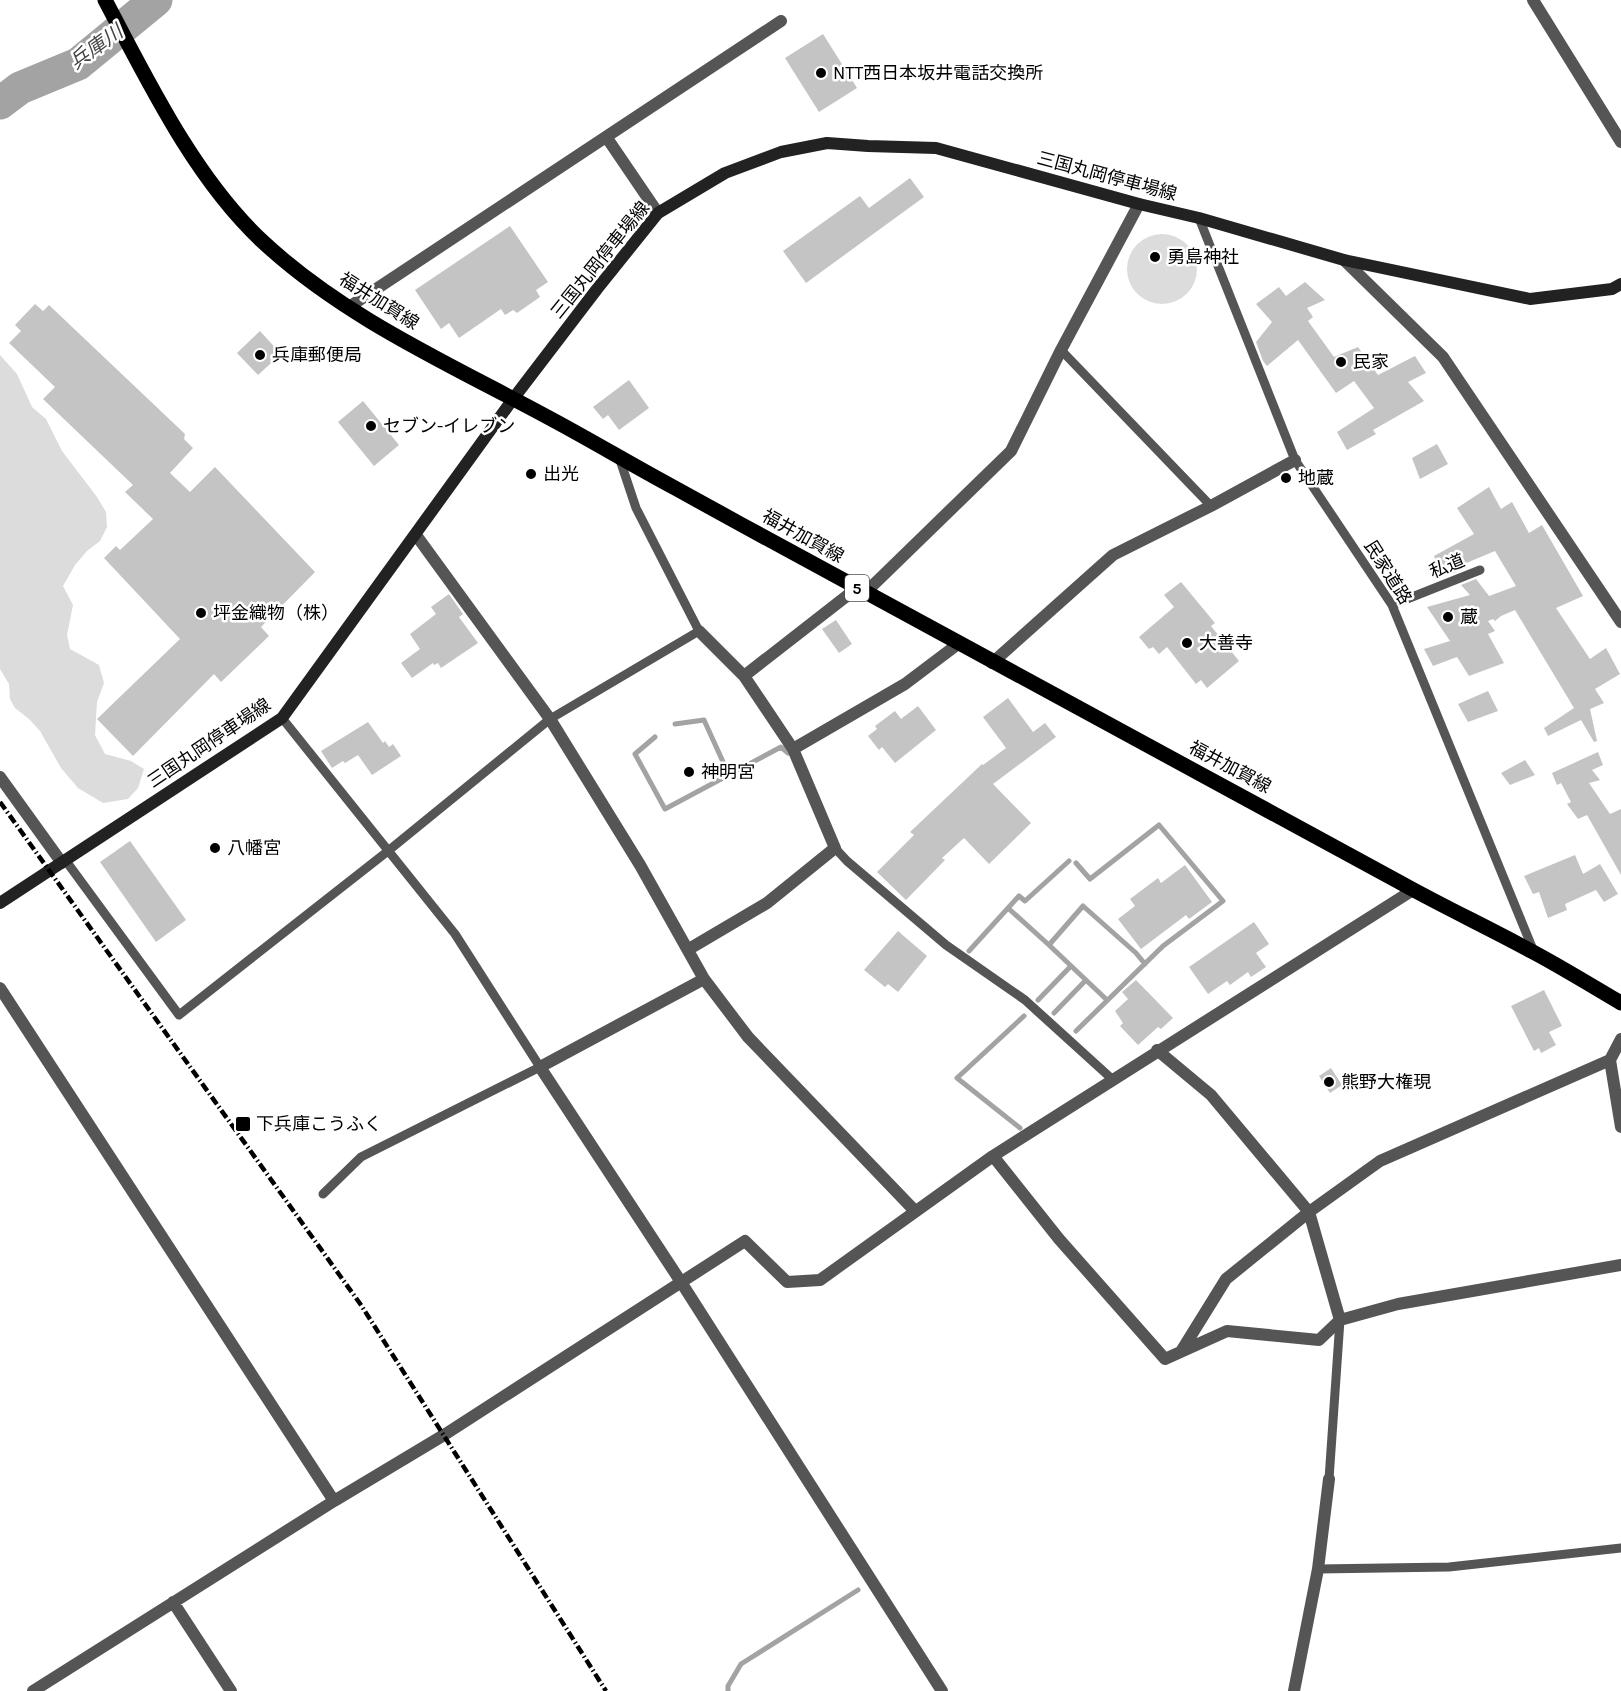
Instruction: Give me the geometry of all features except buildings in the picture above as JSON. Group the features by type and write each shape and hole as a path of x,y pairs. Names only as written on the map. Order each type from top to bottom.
{"main road":[{"name":"福井加賀線","path":"105,0 156,96 212,185 233,213 273,250 349,307 386,330 992,663 1413,890 1534,952 1621,1003"},
{"name":"三国丸岡停車場線","path":"0,903 282,718 513,399 658,213 725,173 781,152 827,142 936,148 1139,204 1199,218 1344,260 1530,299 1612,289 1621,284"}],"street":[{"path":"1533,0 1621,142"},
{"path":"349,307 781,21"},
{"path":"607,138 658,213"},
{"path":"744,676 861,591 1011,452 1061,350 1139,204"},
{"path":"1344,260 1443,357 1621,622"},
{"path":"992,663 1113,555 1211,506 1295,460"},
{"path":"416,535 550,719 640,865 704,979 748,1037 915,1210"},
{"path":"689,949 767,903 835,848 792,749 744,676 699,631"},
{"path":"792,749 906,684 958,644"},
{"path":"0,777 64,862"},
{"path":"33,1691 334,1501 444,1435 745,1241 787,1282 820,1280 993,1156 1157,1050 1413,890"},
{"path":"704,979 540,1067 681,1282 942,1691"},
{"path":"0,988 334,1501"},
{"path":"1621,1039 1610,1060 1621,1127"},
{"path":"1157,1050 1211,1095 1309,1212 1340,1320"},
{"path":"1182,1350 1226,1279 1309,1212 1380,1161 1610,1060"},
{"path":"993,1156 1059,1239 1165,1359 1227,1331 1319,1340 1340,1320 1398,1304 1621,1264"},
{"path":"1294,1691 1318,1569 1329,1479"},
{"path":"173,1602 231,1691"}],"lane":[{"name":"民家道路","path":"1199,218 1295,460 1392,605 1534,952"},
{"path":"1061,350 1211,506"},
{"path":"64,862 179,1015 388,851 550,719 699,631 636,508 619,457"},
{"name":"私道","path":"1392,605 1480,570"},
{"path":"282,718 455,934 540,1067 361,1157 323,1194"},
{"path":"835,848 847,861 946,945 1025,1000 1112,1079"},
{"path":"1329,1479 1340,1320"},
{"path":"1318,1569 1449,1567 1621,1548"}],"shaded area":[{"path":"1155,234 1169,234 1182,240 1191,249 1197,262 1195,282 1187,294 1169,304 1155,304 1142,298 1133,289 1127,276 1127,262 1133,249 1142,240"},
{"path":"0,355 17,374 32,407 46,419 62,451 106,512 107,527 100,541 75,565 63,586 73,605 67,635 70,649 99,665 104,683 97,702 95,735 105,754 131,761 144,769 138,788 128,799 103,803 78,788 61,768 40,731 15,708 10,699 9,684 0,669"}],"waterway":[{"name":"兵庫川","path":"0,103 20,88 78,64 156,0"},
{"path":"675,724 704,720 729,775"},
{"path":"655,737 635,754 665,809 781,747 788,753"},
{"path":"1076,863 1090,879 1159,825 1223,901 1163,946 1076,1031"},
{"path":"969,951 1019,896 1025,901 1069,861"},
{"path":"1107,1000 1049,945 1083,906 1136,953 1145,964"},
{"path":"1008,908 1049,945"},
{"path":"1038,1000 1071,966"},
{"path":"1054,1013 1086,980"},
{"path":"1020,1128 957,1078 1024,1016"},
{"path":"728,1691 728,1686 741,1664 858,1590"}],"railway":[{"path":"0,802 361,1305 606,1691"}],"place":[{"name":"NTT西日本坂井電話交換所","path":"821,73"},
{"name":"勇島神社","path":"1155,257"},
{"name":"兵庫郵便局","path":"260,355"},
{"name":"民家","path":"1341,362"},
{"name":"セブン-イレブン","path":"371,426"},
{"name":"出光","path":"531,474"},
{"name":"地蔵","path":"1286,478"},
{"name":"坪金織物（株）","path":"201,613"},
{"name":"蔵","path":"1448,617"},
{"name":"大善寺","path":"1187,643"},
{"name":"神明宮","path":"689,772"},
{"name":"八幡宮","path":"215,848"},
{"name":"熊野大権現","path":"1329,1082"},
{"name":"下兵庫こうふく","path":"243,1124"}]}
